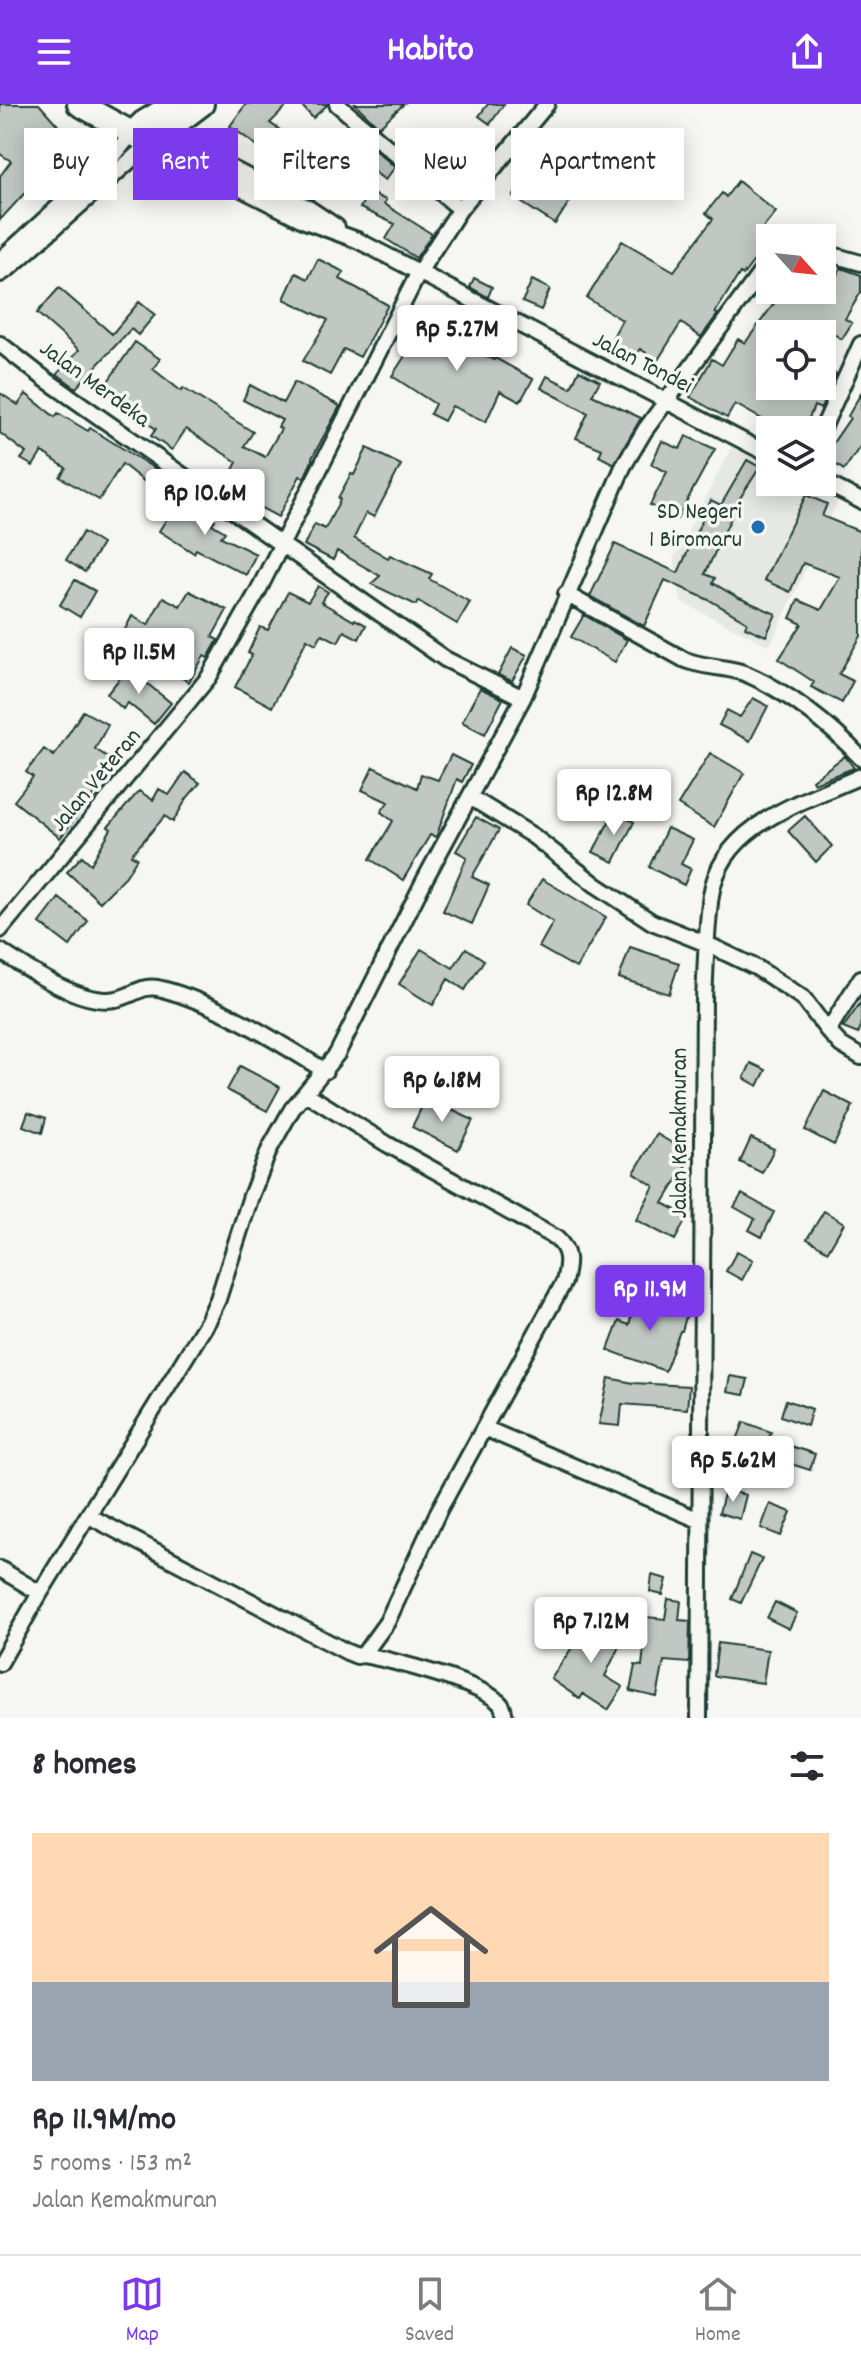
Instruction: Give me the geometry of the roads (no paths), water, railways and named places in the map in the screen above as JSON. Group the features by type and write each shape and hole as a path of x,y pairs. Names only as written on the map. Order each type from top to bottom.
{"main road":[{"path":"79,104 135,128"},
{"path":"104,104 140,128"},
{"path":"152,128 174,104"},
{"path":"156,128 202,104"}],"street":[{"path":"337,104 460,209"},
{"name":"Jalan Veteran","path":"0,930 209,677 251,605 419,272 460,209 547,104"},
{"path":"0,260 110,160 133,143"},
{"path":"0,274 133,146"},
{"name":"Jalan Tondei","path":"238,184 305,221 357,240 756,448"},
{"path":"836,256 861,263"},
{"path":"0,1663 208,1321 264,1162 279,1129 325,1071 349,1032 393,940 523,698 623,467 645,430 756,279"},
{"name":"Jalan Merdeka","path":"0,344 45,379 445,659 523,698"},
{"path":"828,416 861,344"},
{"path":"836,488 861,501"},
{"path":"566,594 698,666 742,673 760,681 812,713 861,758"},
{"name":"Jalan Kemakmuran","path":"699,1718 704,999 711,894 715,877 733,844 768,819 861,776"},
{"path":"470,797 533,836 596,885 652,922 757,968 803,998 841,1045 861,1057"},
{"path":"0,951 53,985 70,992 116,1000 137,989 161,988 273,1038 325,1071"},
{"path":"828,1031 861,978"},
{"path":"305,1093 376,1138 543,1230 564,1245 568,1254 564,1282 439,1510 387,1622 363,1655"},
{"path":"484,1428 699,1520"},
{"path":"89,1516 347,1652 404,1663 495,1699 503,1707 505,1718"},
{"path":"0,1569 40,1593"}],"place":[{"name":"SD Negeri 1 Biromaru","path":"758,527"}]}
